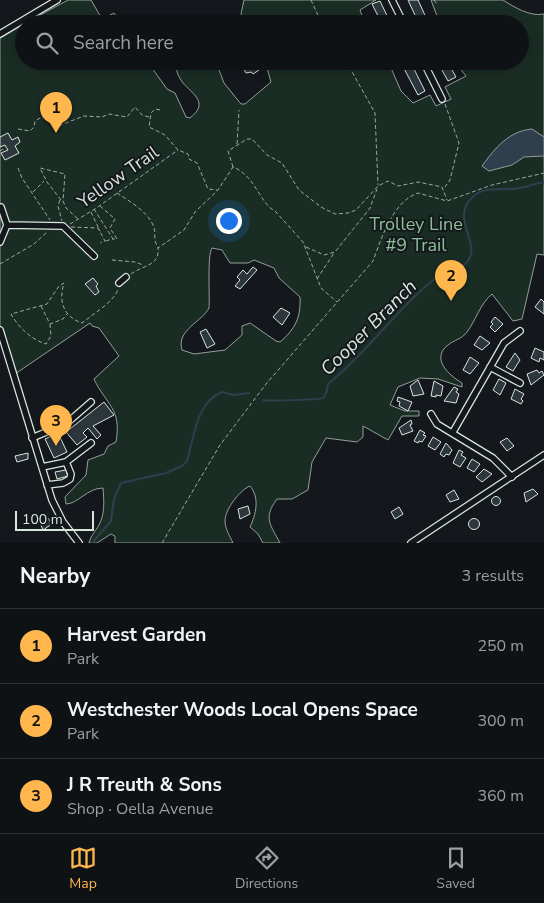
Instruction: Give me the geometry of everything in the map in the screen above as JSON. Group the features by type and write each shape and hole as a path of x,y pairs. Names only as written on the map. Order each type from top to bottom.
{"street":[{"path":"32,15 57,0"},
{"path":"392,0 400,15"},
{"path":"0,34 15,25"},
{"path":"428,70 444,102"},
{"path":"0,242 7,225 1,207"},
{"path":"7,225 62,226 94,256"},
{"path":"119,283 126,277"},
{"path":"0,330 47,485 59,516 78,543"},
{"path":"453,432 504,343 520,331"},
{"path":"490,366 520,383"},
{"path":"32,438 67,423 91,402"},
{"path":"431,414 437,424 493,458 512,477"},
{"path":"42,467 66,462 91,443"},
{"path":"411,543 544,455"},
{"path":"47,485 63,483 70,479 71,474 66,462"}],"path":[{"path":"311,0 318,15"},
{"path":"434,0 437,4"},
{"path":"316,279 370,208 378,186 375,113 351,70"},
{"path":"444,102 459,143 450,180 444,188 447,201"},
{"name":"Yellow Trail","path":"45,115 53,126 58,126 84,116 110,114 126,116 135,107 142,116 149,118 149,127 165,135 178,150 188,154 189,159 197,163 208,189 218,190"},
{"path":"149,118 153,110 160,110"},
{"path":"237,145 239,110"},
{"path":"18,129 30,131 34,127 35,120 45,115 52,115"},
{"path":"338,303 321,288 305,247 294,231 280,219 275,211 269,208 251,180 233,167 228,151 247,139 252,139 268,155 282,163 300,190 321,207 335,214 356,210 378,186 388,181 398,186 418,182 444,188"},
{"path":"0,151 7,147"},
{"name":"Yellow Trail","path":"71,223 91,212 178,150"},
{"path":"158,248 184,230 195,212 218,190 233,167"},
{"path":"18,168 53,225"},
{"path":"79,219 66,208 62,200 46,181 40,168 65,174 62,200 58,202 62,226 93,226 100,231"},
{"path":"162,543 220,445 266,384 373,261 380,243 405,199 418,193 447,201 492,185 544,173"},
{"path":"32,192 46,181"},
{"path":"116,193 128,199 154,226 153,238 158,248 158,259 155,263 145,266 126,277"},
{"path":"99,205 115,219 110,228 116,237 116,239 100,243"},
{"path":"94,209 113,240"},
{"path":"91,212 105,241"},
{"path":"0,264 34,244 46,233"},
{"path":"305,247 324,255 335,252"},
{"path":"112,260 135,262 145,266"},
{"path":"40,306 50,324 51,336 46,344 31,336 15,321 11,314 46,304 59,286 64,283 62,300 67,314 72,320"},
{"path":"50,324 63,319 82,323 98,309 111,302 117,293 119,283"},
{"path":"63,319 67,314"}],"green space":[{"path":"68,0 91,0 100,15 40,15"},
{"path":"244,0 376,0 360,10 362,15 241,14"},
{"name":"Trolley Line #9 Trail","path":"431,0 503,0 528,13 544,14 544,255 537,254 522,319 513,321 492,294 484,302 467,332 448,345 443,350 441,356 444,367 462,383 462,387 438,379 420,378 398,387 390,405 405,411 419,411 419,416 402,416 388,440 363,426 363,437 357,442 326,438 312,462 308,490 292,499 277,499 270,511 271,526 280,543 263,543 258,534 250,527 254,517 256,501 250,486 242,491 234,500 226,516 226,527 233,543 115,543 115,536 111,534 97,543 89,543 102,516 104,503 103,488 92,490 75,502 66,504 65,497 86,475 88,460 104,454 108,446 116,442 117,421 115,414 94,379 119,356 99,328 92,326 90,323 15,374 0,325 0,38 15,29 15,70 153,70 167,89 175,93 186,117 190,118 199,107 199,102 184,84 177,70 219,70 224,83 241,104 245,104 271,82 268,70 392,70 401,91 413,103 430,95 436,106 451,99 445,87 466,76 461,70 529,70 529,15 437,15","holes":["212,248 222,250 230,263 248,263 254,260 274,268 279,278 300,297 298,317 293,328 280,342 250,323 242,326 242,335 225,350 194,354 182,350 181,343 186,332 209,308 209,267"]}],"water":[{"path":"532,129 544,137 544,156 524,157 512,165 489,171 482,166 503,142 516,133"}],"building":[{"path":"408,0 418,0 425,15 415,15"},
{"path":"380,1 387,15 378,15 372,4"},
{"path":"244,70 259,70 253,74 251,72 246,73"},
{"path":"405,70 414,70 425,91 418,95"},
{"path":"442,70 452,70 456,77 448,81"},
{"path":"8,133 12,140 18,137 20,142 15,146 19,153 5,160 1,153 8,150 5,145 0,147 0,137"},
{"path":"253,267 257,270 240,289 235,286 240,280 237,277 243,270 247,274"},
{"path":"93,278 98,284 96,286 99,292 95,295 85,284"},
{"path":"541,299 544,302 544,314 535,307"},
{"path":"281,308 290,313 282,325 273,317"},
{"path":"495,317 503,324 495,332 490,327"},
{"path":"206,329 215,344 207,348 200,332"},
{"path":"480,336 490,343 482,350 474,345"},
{"path":"535,348 544,352 544,360 540,358 539,362 531,358"},
{"path":"515,353 520,360 513,371 506,367"},
{"path":"470,357 479,363 470,374 463,370"},
{"path":"537,370 539,373 542,371 544,375 531,385 527,374"},
{"path":"499,379 506,383 500,395 493,390"},
{"path":"418,380 424,394 413,396 410,386"},
{"path":"434,381 443,386 441,396 431,396"},
{"path":"454,387 458,389 456,392 459,394 456,403 444,401"},
{"path":"515,389 524,394 521,404 511,399"},
{"path":"398,397 412,402 408,411 399,406"},
{"path":"104,402 114,415 93,426 101,435 97,439 88,428 83,433 87,437 77,445 66,432"},
{"path":"411,420 412,424 410,425 413,431 402,435 399,428"},
{"path":"420,430 426,436 422,442 419,441 418,443 414,441"},
{"path":"58,433 67,452 54,458 45,439"},
{"path":"433,437 441,442 435,450 428,446"},
{"path":"507,438 514,446 507,451 500,442"},
{"path":"446,443 452,450 449,455 446,454 444,457 440,454"},
{"path":"459,450 463,452 461,455 466,458 460,467 453,463"},
{"path":"28,453 28,459 17,462 15,456"},
{"path":"472,459 480,464 474,472 467,468"},
{"path":"484,469 492,474 482,482 476,477"},
{"path":"66,470 68,476 57,479 55,472"},
{"path":"533,489 538,494 526,502 524,493"},
{"path":"454,490 459,499 450,502 446,495"},
{"path":"496,496 501,501 496,506 491,501"},
{"path":"248,506 250,514 240,519 238,509"},
{"path":"399,507 403,514 395,519 391,512"},
{"path":"48,518 52,524 43,530 40,523"},
{"path":"472,519 476,519 479,524 478,528 472,529 469,526 469,522"}],"waterway":[{"name":"Cooper Branch","path":"263,400 323,398 328,384 356,358 422,289 441,274 460,267 467,262 471,256 471,249 464,217 465,209 474,196 483,191 519,188 544,182"},
{"name":"Cooper Branch","path":"92,543 111,521 114,499 121,483 166,473 182,466 187,461 201,412 213,397 222,392 234,395 249,393"}],"fence":[{"path":"52,107 63,111 61,122 54,122"}],"place":[{"name":"Harvest Garden","path":"56,133"},
{"name":"Westchester Woods Local Opens Space","path":"451,301"},
{"name":"J R Treuth & Sons","path":"56,446"}]}
